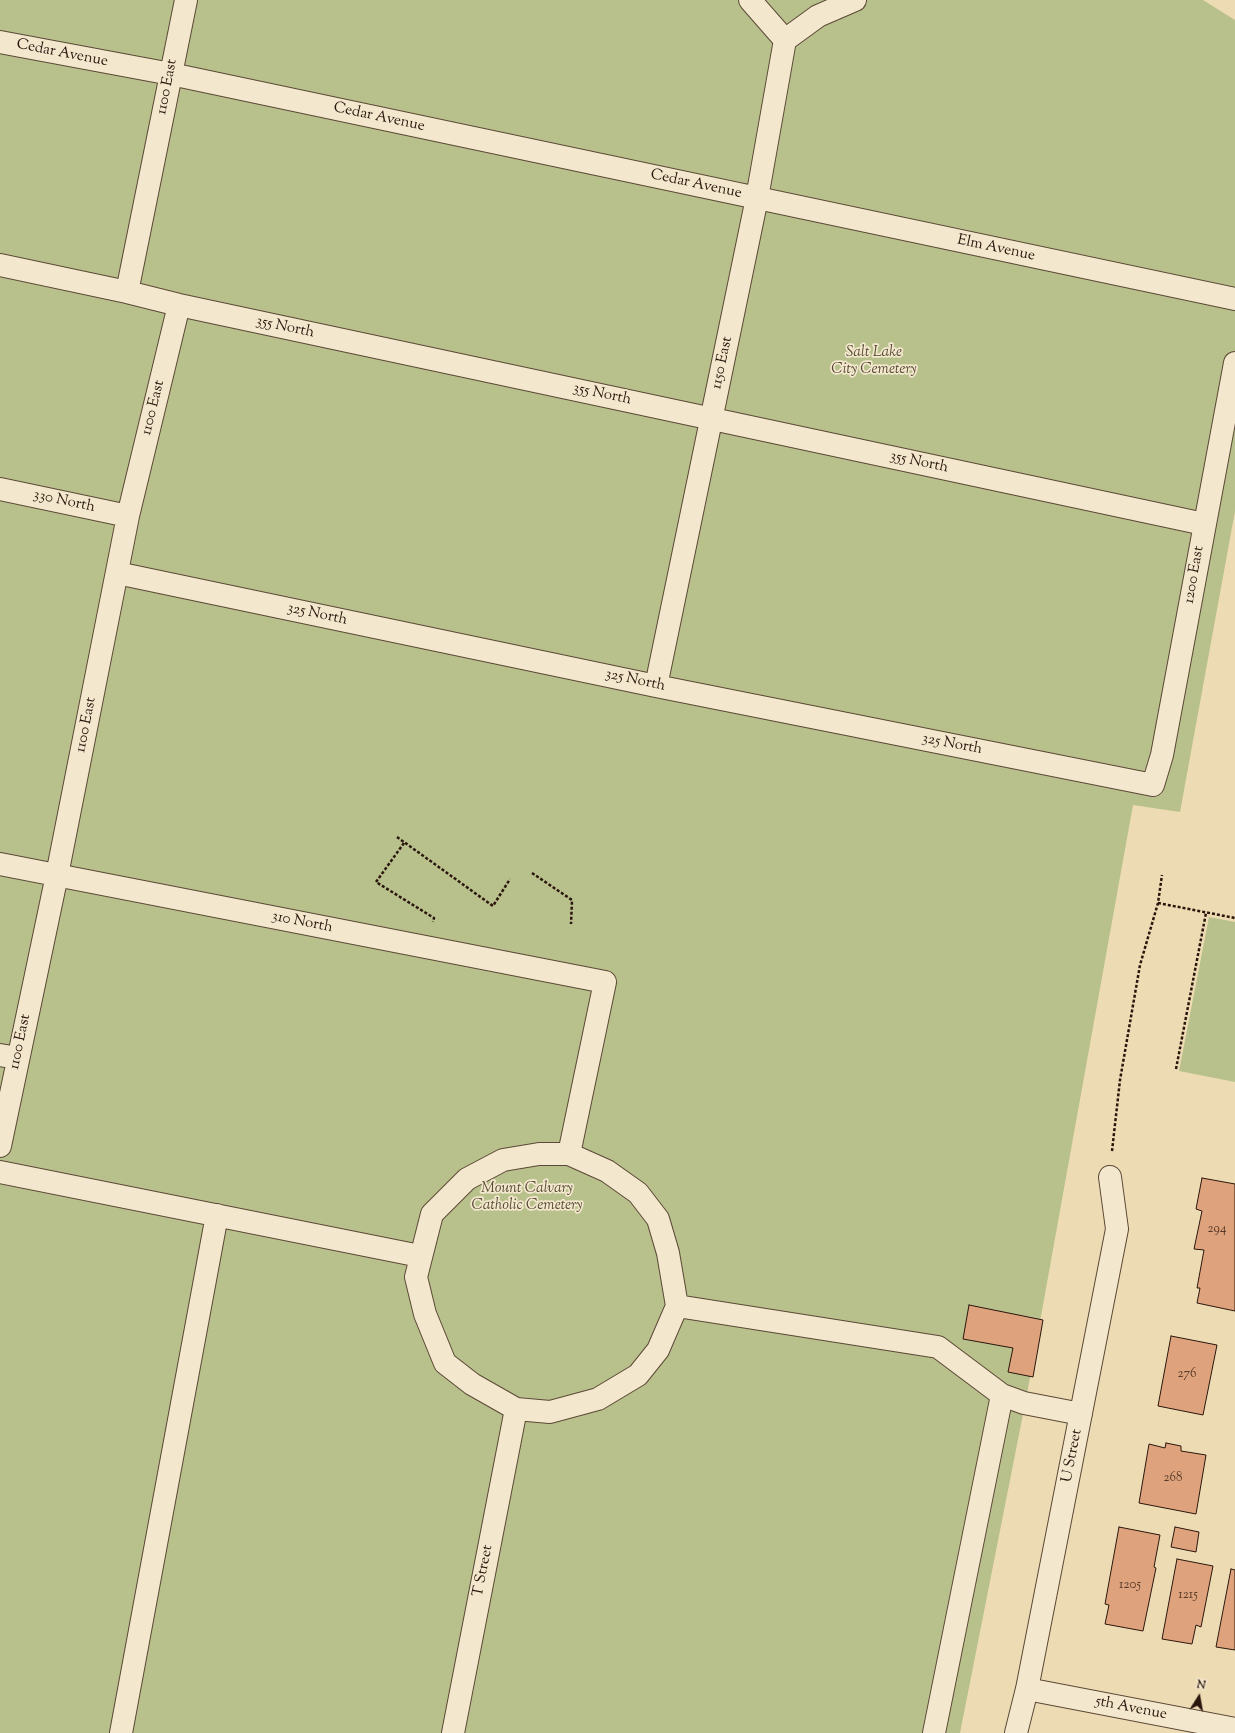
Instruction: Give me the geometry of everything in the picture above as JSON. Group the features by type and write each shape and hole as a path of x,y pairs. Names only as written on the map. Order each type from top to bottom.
{"street":[{"name":"1100 East","path":"127,292 186,0"},
{"path":"750,0 785,40 818,16 855,0"},
{"name":"1150 East","path":"656,686 757,198 785,40"},
{"name":"Cedar Avenue","path":"0,42 171,74 757,198"},
{"name":"Elm Avenue","path":"757,198 1235,300"},
{"name":"355 North","path":"0,265 127,292 179,305 1204,524"},
{"name":"1100 East","path":"0,1146 9,1057 57,875 128,516 179,305"},
{"name":"1200 East","path":"1153,785 1162,755 1235,363"},
{"name":"330 North","path":"0,489 128,516"},
{"name":"325 North","path":"117,573 656,686 1153,785"},
{"name":"310 North","path":"0,864 605,982 569,1154"},
{"path":"539,1154 569,1154 607,1171 638,1193 658,1219 668,1253 677,1306 658,1350 638,1375 598,1399 550,1412 516,1409 472,1384 445,1363 425,1314 416,1277 420,1256 432,1214 467,1179 503,1160 539,1154"},
{"path":"0,1172 420,1256"},
{"name":"U Street","path":"1016,1733 1027,1689 1117,1229 1110,1177"},
{"path":"121,1733 217,1215"},
{"path":"677,1306 938,1347 1002,1395 1024,1402 1081,1414"},
{"path":"934,1733 1002,1395"},
{"name":"T Street","path":"453,1733 516,1409"},
{"name":"5th Avenue","path":"1027,1689 1235,1729"}],"path":[{"path":"397,838 493,906 510,879"},
{"path":"404,843 376,882 434,918 430,948"},
{"path":"532,874 572,900 571,924"},
{"path":"1110,1177 1120,1080 1138,972 1158,903 1162,876"},
{"path":"1158,903 1235,918"},
{"path":"1176,1069 1206,913"}],"green space":[{"path":"0,0 1203,0 1235,20 1235,511 1180,812 1133,805 1027,1394 960,1733 0,1733"},
{"path":"1209,917 1235,922 1235,1082 1179,1071"}],"building":[{"path":"1202,1178 1235,1184 1235,1311 1197,1303 1200,1288 1197,1288 1204,1250 1194,1249 1202,1211 1196,1209"},
{"path":"969,1305 1043,1320 1033,1377 1008,1372 1013,1348 963,1339"},
{"path":"1171,1336 1217,1345 1203,1415 1158,1406"},
{"path":"1166,1443 1181,1446 1181,1451 1206,1455 1196,1514 1139,1503 1149,1444 1165,1448"},
{"path":"1119,1527 1160,1535 1154,1567 1156,1568 1143,1631 1105,1624 1109,1605 1105,1604"},
{"path":"1175,1527 1199,1532 1196,1552 1171,1547"},
{"path":"1177,1559 1213,1566 1201,1627 1196,1625 1192,1644 1162,1639"},
{"path":"1231,1569 1235,1570 1235,1650 1216,1647"}],"park label":[{"name":"Salt Lake City Cemetery","path":"874,362"},
{"name":"Mount Calvary Catholic Cemetery","path":"527,1198"}]}
